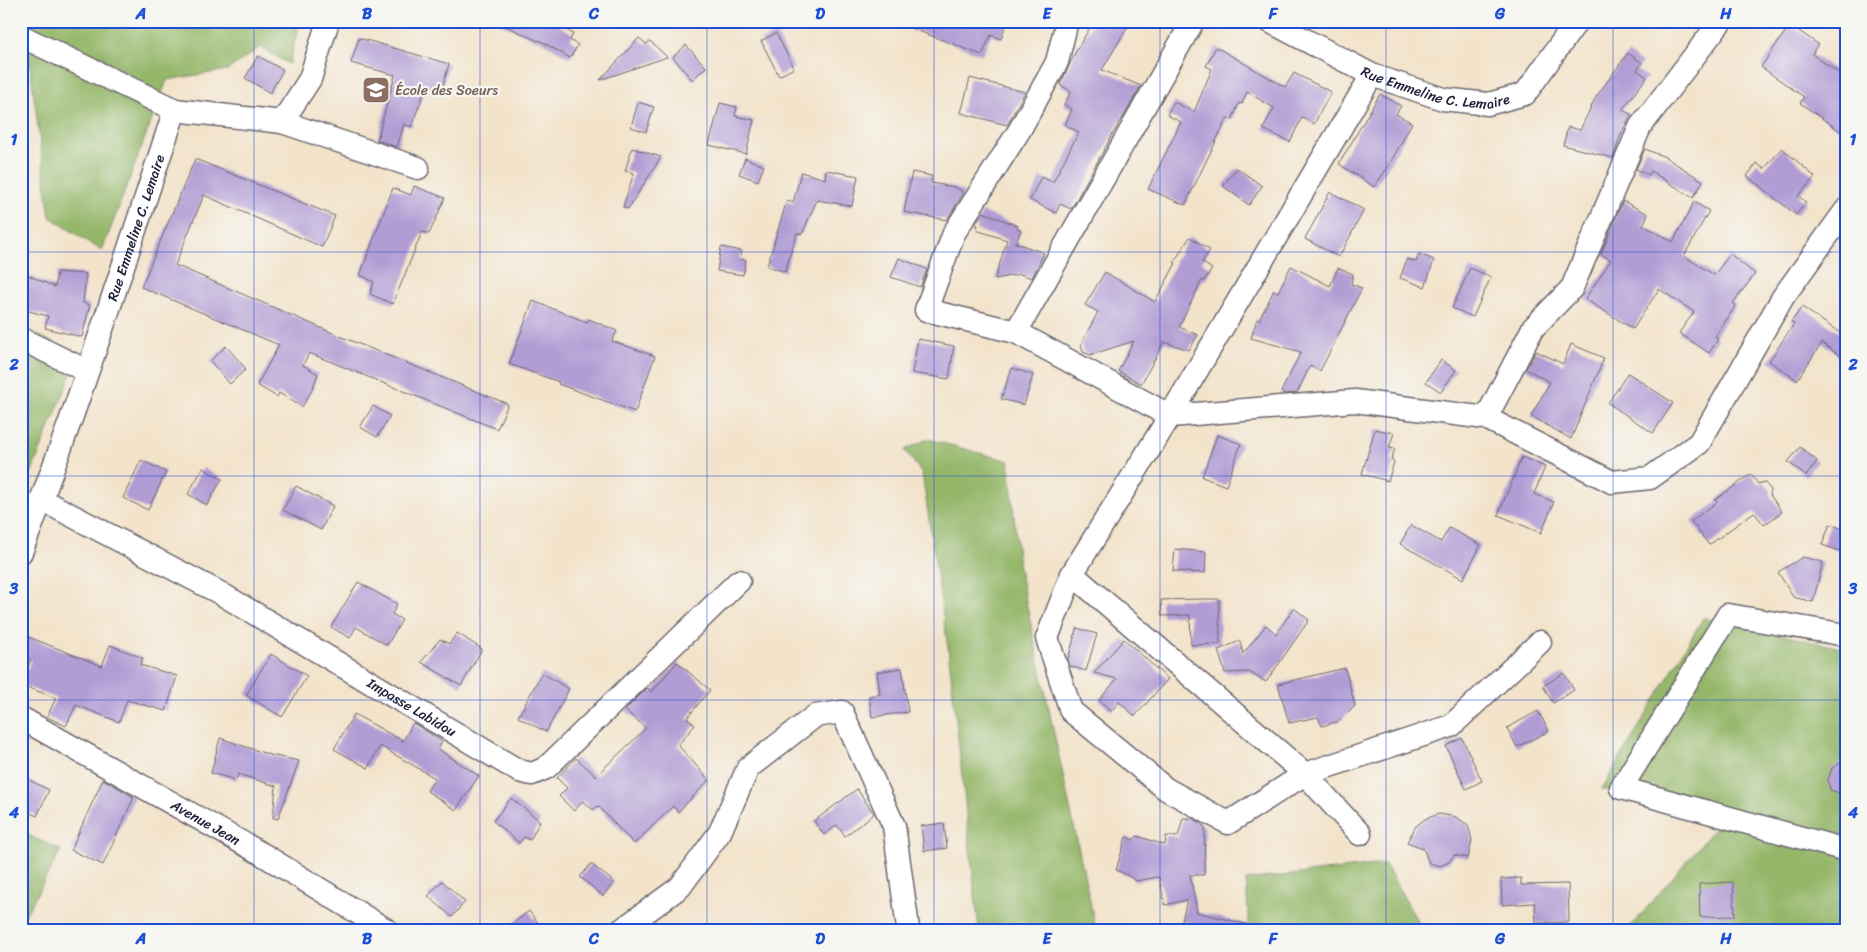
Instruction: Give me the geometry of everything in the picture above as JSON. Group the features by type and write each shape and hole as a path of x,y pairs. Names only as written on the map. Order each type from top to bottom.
{"street":[{"path":"282,122 310,79 328,21"},
{"path":"1067,21 1056,62 1019,131 954,233 926,310 1016,332 1170,416 1355,401 1486,418 1612,482 1650,478 1699,443 1783,297 1846,210"},
{"path":"1016,332 1193,21"},
{"name":"Rue Emmeline C. Lemaire","path":"1269,21 1301,29 1372,74 1443,99 1488,104 1525,94 1578,21"},
{"path":"1486,418 1533,328 1572,288 1640,126 1721,21"},
{"path":"21,36 175,110 282,122 418,168"},
{"path":"1372,74 1170,416 1072,574 1047,638 1071,710 1166,789 1228,823 1305,774 1451,726 1540,642"},
{"name":"Rue Emmeline C. Lemaire","path":"21,552 42,500 87,371 175,110"},
{"path":"21,339 87,371"},
{"name":"Impasse Labidou","path":"42,500 220,593 519,771 532,774 546,768 739,581"},
{"path":"1072,574 1305,774 1360,834"},
{"path":"1846,635 1728,615 1621,788 1846,850"},
{"path":"620,931 680,887 720,832 748,768 815,716 842,712 894,826 908,928"},
{"name":"Avenue Jean","path":"21,718 262,854 388,931"}],"green space":[{"path":"24,21 300,21 289,64 260,47 228,70 167,80 102,251 50,217"},
{"path":"21,327 79,355 21,498"},
{"path":"928,439 1009,461 1019,569 1095,925 1119,931 979,931 948,648 922,473 905,450"},
{"path":"1703,618 1846,649 1846,931 1627,931 1721,821 1602,789"},
{"path":"21,832 61,850 21,923"},
{"path":"1385,864 1423,931 1249,931 1246,880"}],"building":[{"path":"495,21 552,21 573,34 570,40 578,45 570,58 539,40"},
{"path":"897,21 1007,21 1001,39 991,35 982,55 897,23"},
{"path":"1094,21 1131,21 1102,70 1141,86 1071,209 1060,204 1056,213 1030,200 1041,177 1053,182 1079,132 1065,125 1072,109 1064,105 1071,91 1060,85 1076,51"},
{"path":"1790,25 1818,44 1812,54 1846,78 1846,135 1800,103 1804,97 1761,67"},
{"path":"776,33 794,68 779,76 761,41"},
{"path":"359,38 449,64 442,89 427,85 411,127 404,124 397,147 377,140 395,75 351,63"},
{"path":"639,38 646,44 650,41 667,57 600,80"},
{"path":"686,45 706,67 692,80 673,57"},
{"path":"1216,47 1285,87 1294,73 1331,92 1314,124 1302,117 1290,142 1263,129 1274,108 1247,92 1242,104 1239,103 1232,120 1227,118 1185,205 1148,189 1181,122 1167,115 1174,102 1194,112 1212,69 1206,66"},
{"path":"1628,53 1642,63 1637,70 1647,77 1622,110 1631,114 1613,158 1563,145 1568,127 1580,130 1596,97"},
{"path":"258,56 283,70 270,93 245,78"},
{"path":"970,78 1025,92 1007,125 961,113"},
{"path":"1380,94 1401,106 1396,114 1412,123 1388,167 1374,187 1339,164"},
{"path":"638,102 654,107 646,132 631,127"},
{"path":"720,103 737,107 735,116 754,120 746,154 709,145"},
{"path":"632,148 661,157 628,209 623,207 634,173 625,171"},
{"path":"1782,148 1815,177 1798,196 1806,202 1796,215 1747,176 1757,163 1764,169"},
{"path":"1645,149 1665,157 1703,181 1693,198 1651,171 1649,175 1636,169"},
{"path":"745,158 764,166 758,181 739,174"},
{"path":"195,159 335,216 322,247 204,195 175,265 342,337 508,404 497,429 309,353 303,365 318,374 312,390 302,407 279,393 277,397 257,385 279,345 141,287"},
{"path":"1237,168 1262,186 1249,205 1223,186"},
{"path":"826,170 858,176 852,206 817,200 802,234 797,233 785,272 767,266 787,200 793,203 801,172 825,179"},
{"path":"912,172 932,176 931,183 954,187 964,192 947,220 904,212"},
{"path":"414,186 445,198 429,234 422,232 393,304 370,294 374,282 360,275 393,188 411,195"},
{"path":"1330,192 1364,210 1339,257 1305,239"},
{"path":"1623,201 1648,214 1643,225 1673,242 1694,202 1709,211 1684,256 1714,275 1730,254 1755,274 1733,303 1736,305 1715,337 1718,339 1709,353 1679,333 1694,312 1659,289 1633,329 1585,299 1611,260 1601,254"},
{"path":"983,212 1018,226 1017,228 1021,230 1016,243 1044,253 1032,278 1020,274 995,279 1007,240 976,230 978,225 975,225"},
{"path":"1190,237 1210,250 1202,262 1212,269 1204,281 1202,280 1179,327 1198,335 1189,350 1164,342 1141,384 1118,371 1134,341 1090,355 1083,352 1081,344 1098,312 1085,305 1105,272 1155,302 1176,263 1174,262"},
{"path":"721,247 742,251 740,259 746,260 743,275 717,271"},
{"path":"1419,254 1434,260 1425,287 1400,278 1407,259 1416,262"},
{"path":"899,258 927,269 920,287 891,277"},
{"path":"1291,266 1330,286 1338,268 1353,274 1351,284 1362,288 1320,371 1310,366 1297,393 1284,394 1281,392 1301,352 1251,338 1257,319 1259,320 1274,290 1278,292"},
{"path":"1470,268 1491,277 1473,317 1452,308"},
{"path":"21,272 55,287 57,272 86,274 83,303 90,305 82,337 45,328 48,316 21,309"},
{"path":"533,301 587,322 589,319 617,331 612,341 655,356 635,412 509,364"},
{"path":"1802,307 1846,337 1846,360 1822,343 1797,380 1769,361 1794,324 1791,322"},
{"path":"918,339 954,346 949,379 912,373"},
{"path":"1571,344 1604,358 1571,439 1531,416 1550,382 1526,369 1536,351 1563,364"},
{"path":"226,346 246,369 230,384 210,361"},
{"path":"1441,360 1456,370 1441,392 1426,382"},
{"path":"1012,368 1033,375 1024,405 1001,399"},
{"path":"1628,373 1673,403 1653,433 1608,403"},
{"path":"373,406 390,416 377,437 360,427"},
{"path":"1375,429 1394,433 1389,448 1395,449 1391,460 1394,462 1388,481 1362,474"},
{"path":"1217,435 1241,444 1226,486 1202,477"},
{"path":"1800,447 1817,461 1806,476 1788,462"},
{"path":"1522,457 1545,467 1534,494 1554,502 1541,533 1498,515"},
{"path":"141,460 166,472 148,510 123,498"},
{"path":"203,468 222,479 207,505 188,494"},
{"path":"1751,474 1758,484 1764,482 1771,490 1770,495 1782,512 1764,525 1754,512 1709,545 1691,521 1717,502 1715,500"},
{"path":"296,486 333,506 321,530 283,510"},
{"path":"1830,524 1846,530 1846,553 1822,545"},
{"path":"1411,525 1441,542 1449,528 1481,545 1463,579 1400,544"},
{"path":"1175,549 1206,552 1205,573 1173,571"},
{"path":"1803,557 1823,562 1813,602 1793,597 1778,572"},
{"path":"358,582 397,604 392,614 402,620 387,645 356,627 350,638 331,627"},
{"path":"1219,599 1220,644 1191,645 1190,615 1162,616 1161,600"},
{"path":"1294,608 1309,620 1266,682 1249,672 1225,673 1218,650 1240,641 1243,654 1266,625 1276,634"},
{"path":"1077,628 1097,634 1086,671 1070,666 1068,659"},
{"path":"457,633 482,649 461,686 421,662 440,639 449,644"},
{"path":"21,634 102,666 110,645 143,658 140,665 177,676 166,711 127,700 119,722 76,705 66,726 47,717 56,698 21,685 31,660 21,656"},
{"path":"1124,639 1168,679 1135,716 1119,702 1111,711 1099,700 1117,679 1094,673"},
{"path":"271,654 307,676 282,717 246,695"},
{"path":"677,662 710,690 687,718 695,725 678,745 709,780 678,812 673,806 634,844 598,806 593,810 583,801 574,811 559,796 567,788 557,778 576,758 596,776 646,728 625,710 647,688 652,692"},
{"path":"902,668 908,712 872,717 869,696 880,694 877,672"},
{"path":"1345,668 1355,706 1340,721 1322,726 1318,717 1289,723 1278,684"},
{"path":"542,673 569,689 546,732 518,717"},
{"path":"1564,673 1574,690 1553,703 1543,686"},
{"path":"1538,711 1549,731 1517,747 1507,728"},
{"path":"354,714 403,741 413,723 442,741 438,749 479,776 456,810 427,791 435,778 380,746 368,768 334,749"},
{"path":"220,738 270,755 299,761 278,819 273,818 276,786 238,774 236,780 211,773"},
{"path":"1462,738 1482,781 1466,789 1446,746"},
{"path":"1846,760 1846,795 1830,790 1828,780 1832,768"},
{"path":"25,778 49,790 37,816 21,809 21,787"},
{"path":"103,779 134,797 103,865 71,850"},
{"path":"857,789 874,814 845,836 837,825 824,835 814,821"},
{"path":"511,798 540,821 530,840 524,837 519,843 493,821"},
{"path":"1439,814 1456,817 1468,825 1472,840 1468,858 1454,855 1449,862 1440,866 1429,863 1423,848 1407,842 1416,826 1425,819"},
{"path":"1183,818 1194,819 1205,828 1204,875 1190,875 1197,912 1250,925 1249,931 1190,931 1192,924 1182,921 1187,900 1165,905 1159,877 1136,881 1116,870 1126,837 1133,840 1137,836 1165,845 1166,836 1178,837"},
{"path":"944,823 947,848 924,851 921,826"},
{"path":"591,864 614,882 603,896 580,877"},
{"path":"1521,878 1521,885 1568,884 1569,922 1536,923 1535,903 1502,905 1501,879"},
{"path":"442,881 465,902 452,917 428,896"},
{"path":"1733,882 1735,916 1700,917 1699,884"},
{"path":"529,911 544,931 503,931"}],"place":[{"name":"École des Soeurs","path":"376,90"}]}
